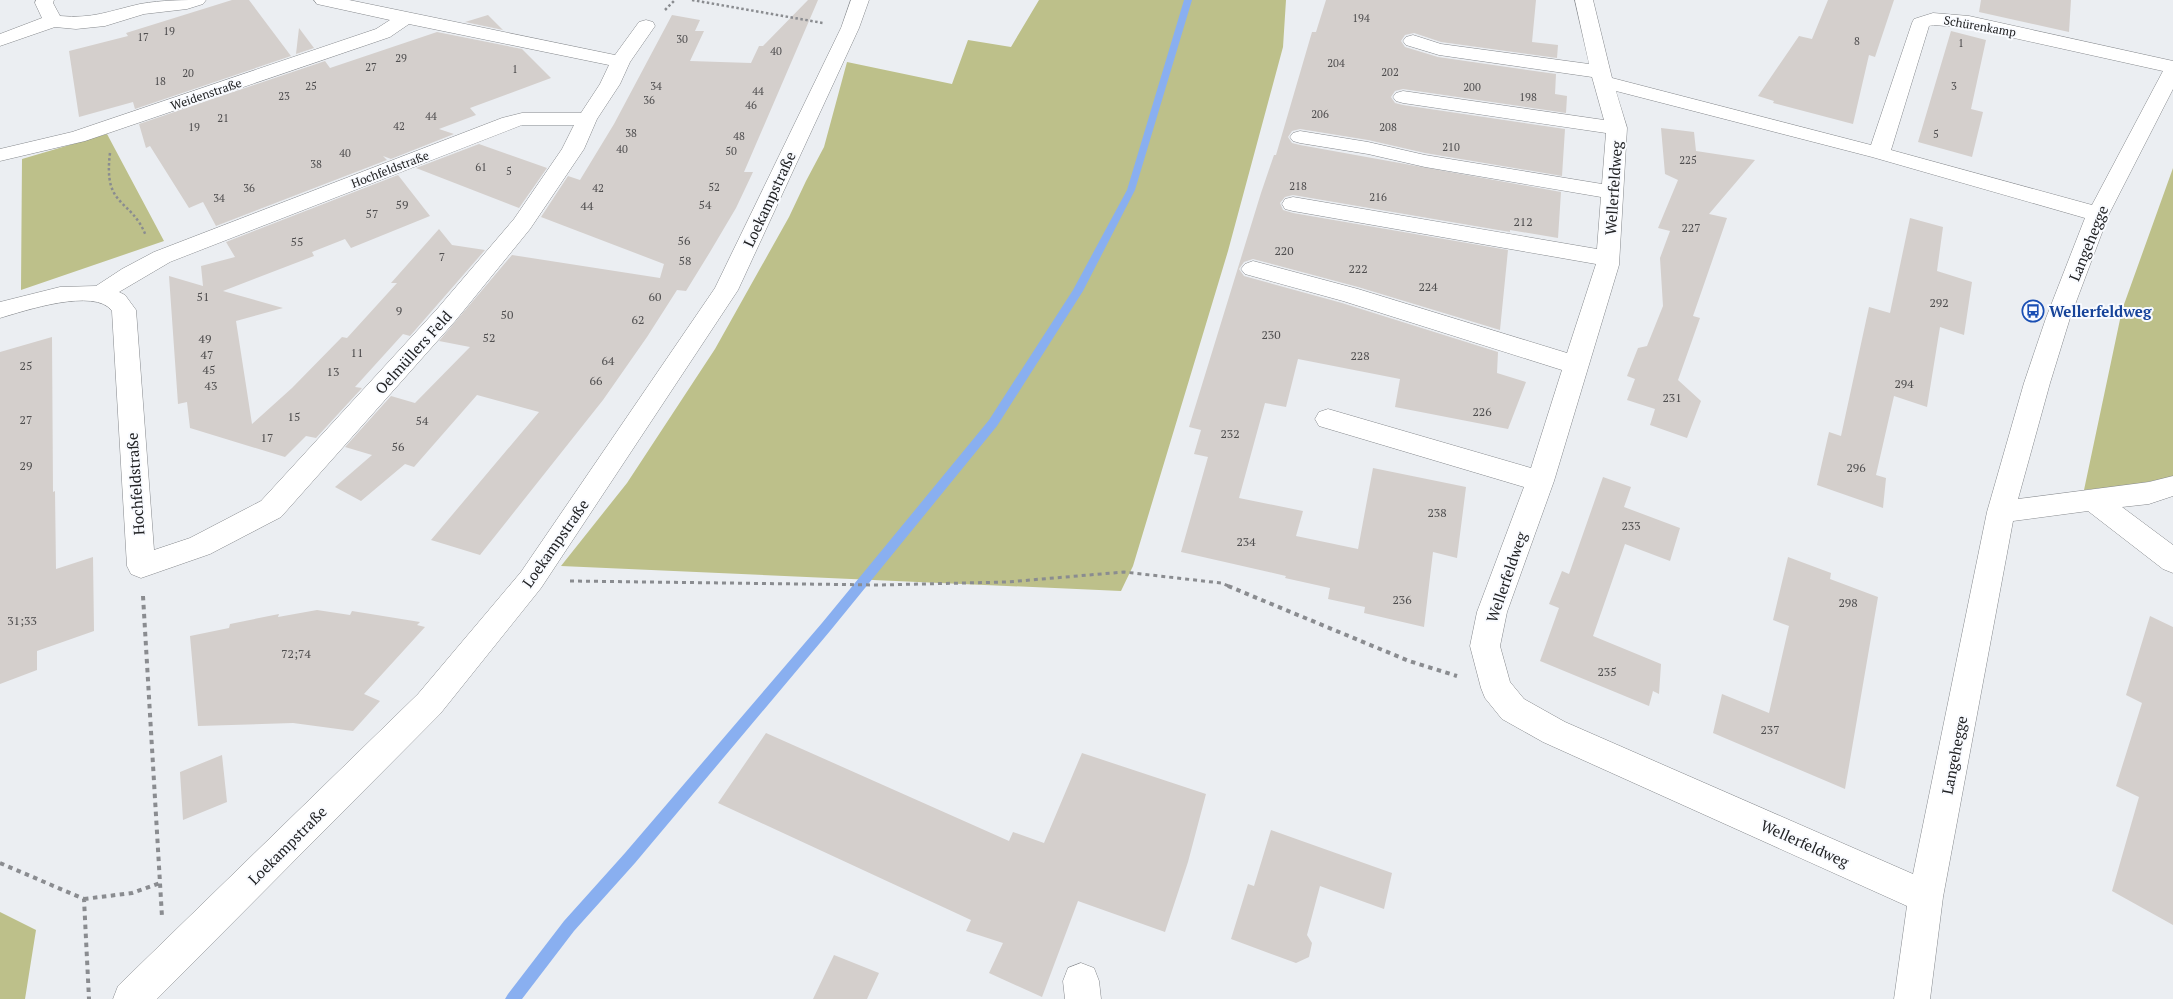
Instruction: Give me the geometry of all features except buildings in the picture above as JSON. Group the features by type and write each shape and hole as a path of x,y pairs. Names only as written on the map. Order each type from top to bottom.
{"street":[{"path":"45,0 44,3 53,21"},
{"path":"0,40 53,21 76,23 105,20 145,4 180,5 197,0"},
{"path":"323,0 620,62"},
{"name":"Loekampstraße","path":"131,999 429,704 531,580 726,290 850,28 860,0"},
{"name":"Wellerfeldweg","path":"1584,0 1602,77 1617,128 1607,258 1540,481 1492,612 1485,646 1496,688 1513,709 1554,732 1926,897"},
{"name":"Weidenstraße","path":"0,155 78,137 115,125 383,33 406,17"},
{"name":"Schürenkamp","path":"1878,154 1921,23 1933,19 1969,22 2173,68"},
{"path":"587,119 610,84 620,62 646,26"},
{"path":"1413,41 1448,50 1602,77 2098,214"},
{"name":"Langehegge","path":"1912,999 1926,897 2001,512 2037,383 2058,318 2098,214 2173,68"},
{"path":"1403,97 1617,128"},
{"name":"Hochfeldstraße","path":"100,294 130,274 162,257 509,122 522,119 587,119"},
{"name":"Oelmüllers Feld","path":"141,566 200,546 271,509 447,314 522,224 573,149 587,119"},
{"path":"1300,137 1368,148 1425,161 1612,192"},
{"path":"1293,204 1607,258"},
{"path":"1253,269 1350,295 1576,365"},
{"name":"Hochfeldstraße","path":"0,310 68,293 100,294 116,300 124,310 141,566"},
{"path":"1328,419 1540,481"},
{"path":"2001,512 2149,493 2173,486"},
{"path":"2093,500 2173,561"}],"path":[{"path":"692,0 850,28"},
{"path":"115,125 107,174 114,198 144,227 148,245 162,257"},
{"path":"141,566 165,966"},
{"path":"531,580 879,585 1007,582 1124,572 1221,582 1409,661 1496,688"},
{"path":"0,863 84,899 132,893 160,884"},
{"path":"84,899 90,999"}],"green space":[{"path":"1039,0 1286,0 1283,47 1228,251 1133,566 1121,591 561,566 627,483 715,349 789,217 824,147 847,62 952,84 968,40 1011,47"},
{"path":"107,134 164,241 21,290 22,159"},
{"path":"2173,168 2173,477 2132,485 2084,490 2122,310"},
{"path":"0,912 36,930 25,999 0,999"}],"waterway":[{"path":"513,999 569,926 630,858 826,627 993,423 1078,291 1131,190 1188,0"}],"place":[{"name":"Wellerfeldweg","path":"2033,311"}]}
